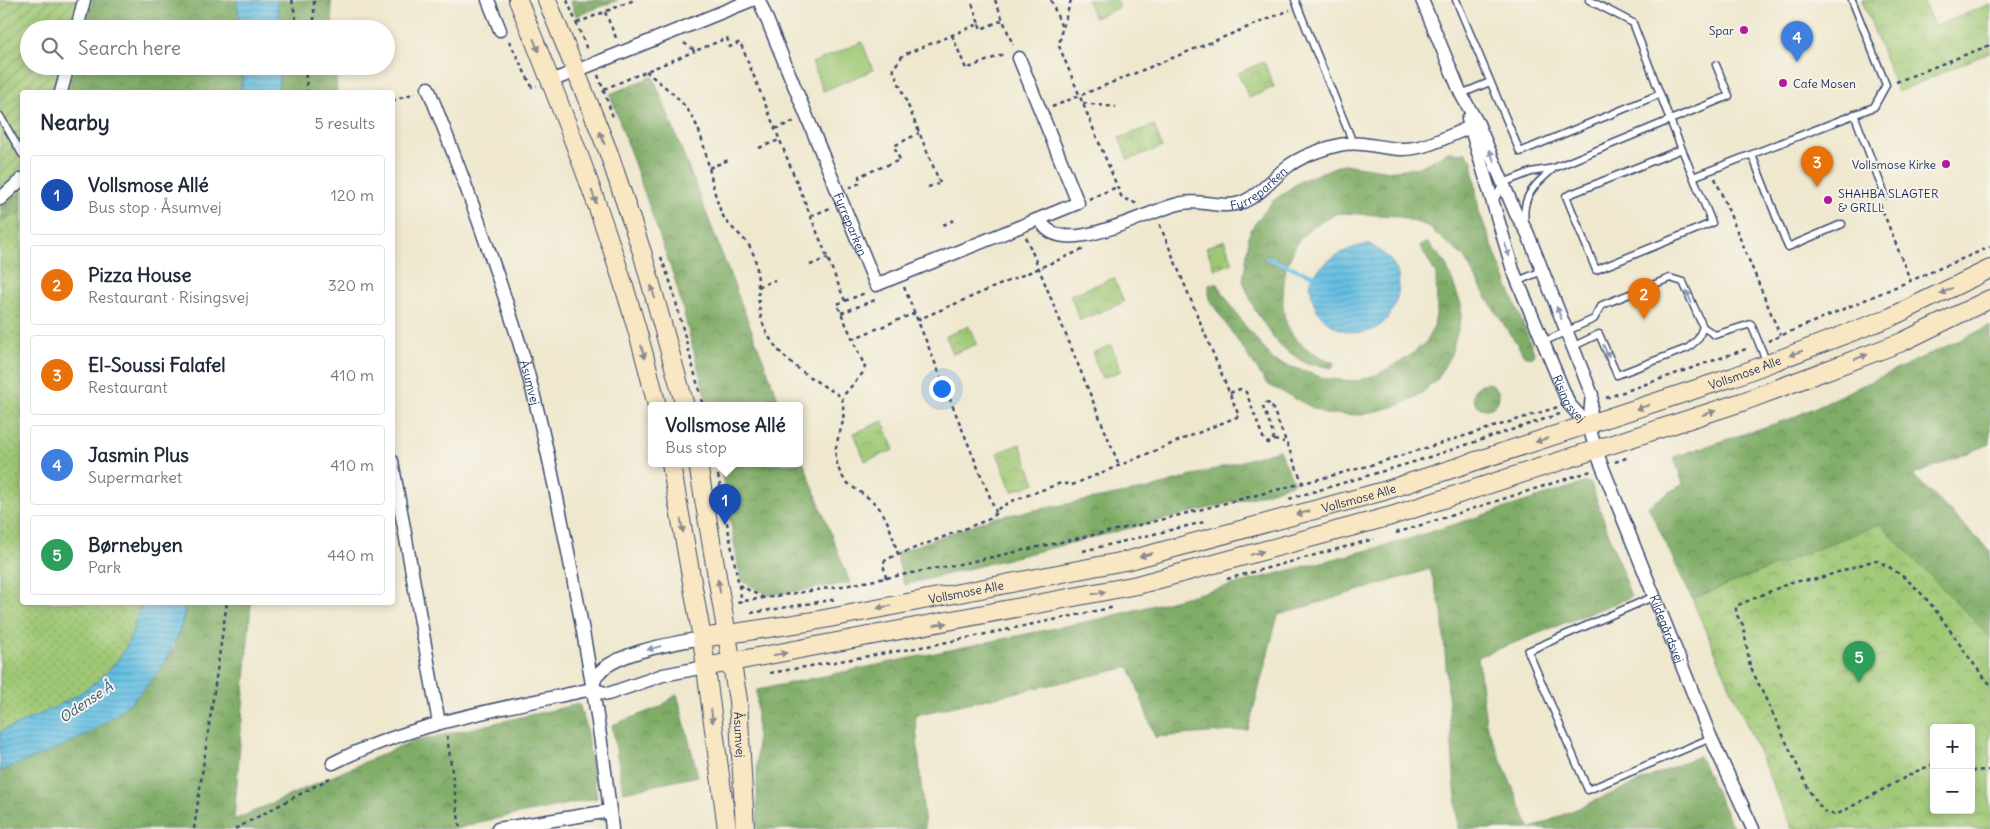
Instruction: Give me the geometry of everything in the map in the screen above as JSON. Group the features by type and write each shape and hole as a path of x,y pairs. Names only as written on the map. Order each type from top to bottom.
{"street":[{"path":"79,20 84,0"},
{"path":"488,0 500,30"},
{"path":"518,0 581,158 615,258 656,402"},
{"path":"547,0 608,151 642,252 684,402"},
{"path":"550,81 752,0"},
{"name":"Fyrreparken","path":"759,0 876,285 1078,203 1017,54"},
{"name":"Risingsvej","path":"1422,0 1474,125 1527,232 1592,395 1589,426"},
{"path":"62,90 66,75"},
{"name":"Åsumvej","path":"428,88 488,244 520,347 549,459 592,689 612,829"},
{"name":"Fyrreparken","path":"1040,219 1043,226 1056,234 1079,236 1095,234 1154,211 1184,202 1222,206 1243,202 1265,188 1282,172 1298,161 1339,145 1353,143 1406,149 1420,146 1474,125"},
{"name":"Risingsvej","path":"1474,125 1493,203 1518,281 1572,406 1589,426"},
{"path":"0,199 20,181"},
{"name":"Vollsmose Alle","path":"702,638 814,621 1130,560 1384,491 1589,426 1768,364 1891,317 1990,269"},
{"path":"333,763 366,746 442,722 592,689 608,694 663,675 1137,586 1392,516 1742,402 1902,342 1990,299"},
{"name":"Kildegårdsvej","path":"1589,426 1596,451 1711,738 1753,829"},
{"name":"Åsumvej","path":"672,467 702,638 727,829"},
{"name":"Åsumvej","path":"699,467 738,700 745,829"},
{"path":"395,477 442,722"},
{"path":"592,689 598,674 611,664 659,646 702,638"},
{"path":"498,829 610,811"}],"lane":[{"path":"1456,0 1520,152 1660,94"},
{"path":"1589,0 1632,23 1712,223 1596,270 1566,196 1682,149"},
{"path":"1693,177 1874,107 1886,85 1852,0"},
{"path":"1297,3 1353,143"},
{"name":"Risingsvej","path":"1503,183 1531,172 1554,168 1729,96 1716,65"},
{"path":"1461,94 1490,82"},
{"path":"1854,114 1885,195"},
{"path":"0,116 20,151"},
{"path":"1752,154 1788,247 1842,224"},
{"name":"Risingsvej","path":"1527,232 1525,202 1532,186 1554,168"},
{"path":"1493,203 1503,183"},
{"path":"1518,281 1542,271"},
{"path":"1543,342 1594,319 1602,305 1670,278 1683,282 1703,327 1715,335 1751,324 1768,364"},
{"path":"1572,347 1599,334 1617,375 1688,348 1698,339 1703,327"},
{"path":"1654,596 1528,650 1588,790 1711,738"}],"path":[{"path":"292,0 296,20"},
{"path":"314,0 314,20"},
{"path":"577,24 634,0"},
{"path":"971,0 981,28 1003,20"},
{"path":"952,35 966,70 1017,54 995,0"},
{"path":"1051,0 1062,28"},
{"path":"1071,0 1062,28 1059,46 1122,198"},
{"path":"1057,105 1297,3"},
{"path":"605,12 622,52"},
{"path":"928,187 939,183 893,68 903,55 979,24"},
{"path":"500,30 506,36 532,87 550,81"},
{"path":"671,33 695,51"},
{"path":"603,89 727,38 730,47 740,42 846,301"},
{"path":"1886,85 1990,45"},
{"path":"646,71 683,104 692,116 722,214 729,226 751,248 757,266 759,308 763,324 774,347 790,364 842,397"},
{"path":"306,75 307,90"},
{"path":"395,100 428,88"},
{"path":"1083,103 1116,107"},
{"path":"775,129 792,122"},
{"path":"838,192 860,183 859,176 900,160 894,146 919,133"},
{"path":"759,148 779,140"},
{"path":"709,168 731,159"},
{"path":"1712,170 1780,336"},
{"path":"1094,197 1117,187"},
{"path":"1885,195 1878,198 1911,282"},
{"path":"811,216 828,209"},
{"path":"886,578 883,563 898,555 992,518 996,512 1012,501 1061,483 1072,485 1239,416 1154,211"},
{"path":"943,225 954,220"},
{"path":"1028,242 1119,465"},
{"path":"917,320 1090,246"},
{"path":"1591,404 1760,344 1911,282 1990,247"},
{"path":"810,265 828,258"},
{"path":"758,287 775,280"},
{"path":"905,288 996,512"},
{"path":"840,313 876,300 871,291"},
{"path":"862,294 837,304 865,367 862,374 842,397 844,418 836,447 836,458 841,476 847,484 879,507 886,520 898,555"},
{"path":"852,339 915,313"},
{"path":"1230,393 1240,389 1246,392 1264,440 1268,443 1274,440 1284,442"},
{"path":"1274,440 1263,407 1266,403 1270,404 1284,442 1303,484"},
{"path":"722,601 742,603 766,599 1046,547 1303,484 1572,406"},
{"path":"1285,500 1417,461 1572,406"},
{"path":"717,473 742,603"},
{"path":"1076,553 1210,520"},
{"path":"1930,766 1836,815 1824,812 1810,792 1750,666 1744,625 1736,614 1736,606 1792,582 1817,579 1875,560 1884,564 1923,593 1974,667 1990,684"},
{"path":"739,585 766,599"},
{"path":"747,615 843,598"},
{"path":"194,829 227,605"},
{"path":"442,722 460,829"},
{"path":"235,829 332,778 333,763"},
{"path":"1975,771 1990,770"}],"green space":[{"path":"0,0 94,0 88,20 20,20 20,75 74,75 70,90 20,90 20,192 0,210"},
{"path":"94,0 237,0 239,20 88,20"},
{"path":"277,0 331,0 332,20 279,20"},
{"path":"570,0 618,0 576,16"},
{"path":"1087,0 1117,0 1120,7 1094,18"},
{"path":"1862,0 1923,0 1934,27 1990,4 1990,52 1898,92"},
{"path":"862,42 873,70 823,91 812,63"},
{"path":"1264,62 1274,87 1249,98 1238,73"},
{"path":"74,75 242,75 242,90 70,90"},
{"path":"279,75 336,75 337,90 278,90"},
{"path":"653,76 779,402 707,402 676,283 610,94"},
{"path":"1154,125 1162,147 1128,160 1119,138"},
{"path":"1449,152 1466,153 1472,160 1479,212 1535,355 1531,358 1524,355 1488,300 1464,257 1427,226 1398,216 1338,213 1313,226 1297,242 1288,263 1267,255 1264,260 1286,268 1283,301 1284,314 1294,336 1316,354 1334,363 1332,368 1305,363 1286,350 1274,339 1255,310 1243,281 1250,230 1273,201 1302,180 1343,164 1390,171 1419,167"},
{"path":"20,192 20,213 0,220 2,209"},
{"path":"20,213 20,605 140,605 133,630 120,657 96,682 65,702 0,732 0,220"},
{"path":"1224,240 1233,263 1215,270 1206,247"},
{"path":"1428,243 1445,262 1461,304 1461,319 1451,354 1437,380 1419,395 1399,405 1362,415 1325,414 1267,384 1209,299 1209,285 1216,283 1243,323 1274,361 1327,379 1357,381 1378,374 1407,358 1426,342 1434,326 1437,308 1436,274 1420,246"},
{"path":"1114,278 1124,302 1080,320 1070,295"},
{"path":"969,326 977,344 953,354 946,336"},
{"path":"1990,326 1990,444 1913,475 1990,551 1990,637 1880,525 1692,599 1648,506 1683,484 1674,457 1792,418"},
{"path":"1111,345 1121,371 1102,378 1092,353"},
{"path":"1486,383 1495,387 1499,396 1495,405 1486,409 1477,405 1473,396 1477,387"},
{"path":"883,421 894,450 865,461 854,433"},
{"path":"1020,444 1035,483 1012,492 997,453"},
{"path":"1279,450 1294,483 1257,496 904,585 896,553 992,518 1148,489"},
{"path":"803,461 850,583 769,595 741,581 721,467 803,467"},
{"path":"1587,482 1591,484 1631,597 1478,657 1486,724 1530,829 1458,829 1442,611 1430,569 1278,615 1248,730 1155,737 1130,667 915,715 925,829 757,829 757,690 1104,618 1396,543"},
{"path":"1880,524 1990,637 1990,829 1792,829 1692,599"},
{"path":"185,605 251,605 234,820 408,743 579,704 585,722 597,798 479,822 457,829 0,829 0,771 85,736 157,674 175,647"},
{"path":"677,694 698,776 623,792 612,725 660,707"},
{"path":"1699,756 1734,829 1530,829"}],"water":[{"path":"237,0 277,0 279,20 239,20"},
{"path":"242,75 279,75 278,90 242,90"},
{"path":"1369,244 1387,256 1395,267 1399,284 1396,303 1392,312 1380,326 1364,332 1348,332 1326,321 1321,315 1314,302 1310,281 1321,267 1335,256"},
{"name":"Odense Å","path":"140,605 185,605 182,624 174,644 164,663 137,697 103,724 85,735 54,750 0,771 0,732 65,702 96,682 120,657 133,630"}],"waterway":[{"path":"1267,258 1314,276"}],"place":[{"name":"Spar","path":"1744,30"},
{"name":"Jasmin Plus","path":"1797,62"},
{"name":"Cafe Mosen","path":"1783,83"},
{"name":"Vollsmose Kirke","path":"1946,164"},
{"name":"El-Soussi Falafel","path":"1817,187"},
{"name":"SHAHBA SLAGTER & GRILL","path":"1828,200"},
{"name":"Pizza House","path":"1644,319"},
{"name":"Vollsmose Allé","path":"725,525"},
{"name":"Børnebyen","path":"1859,682"}]}
